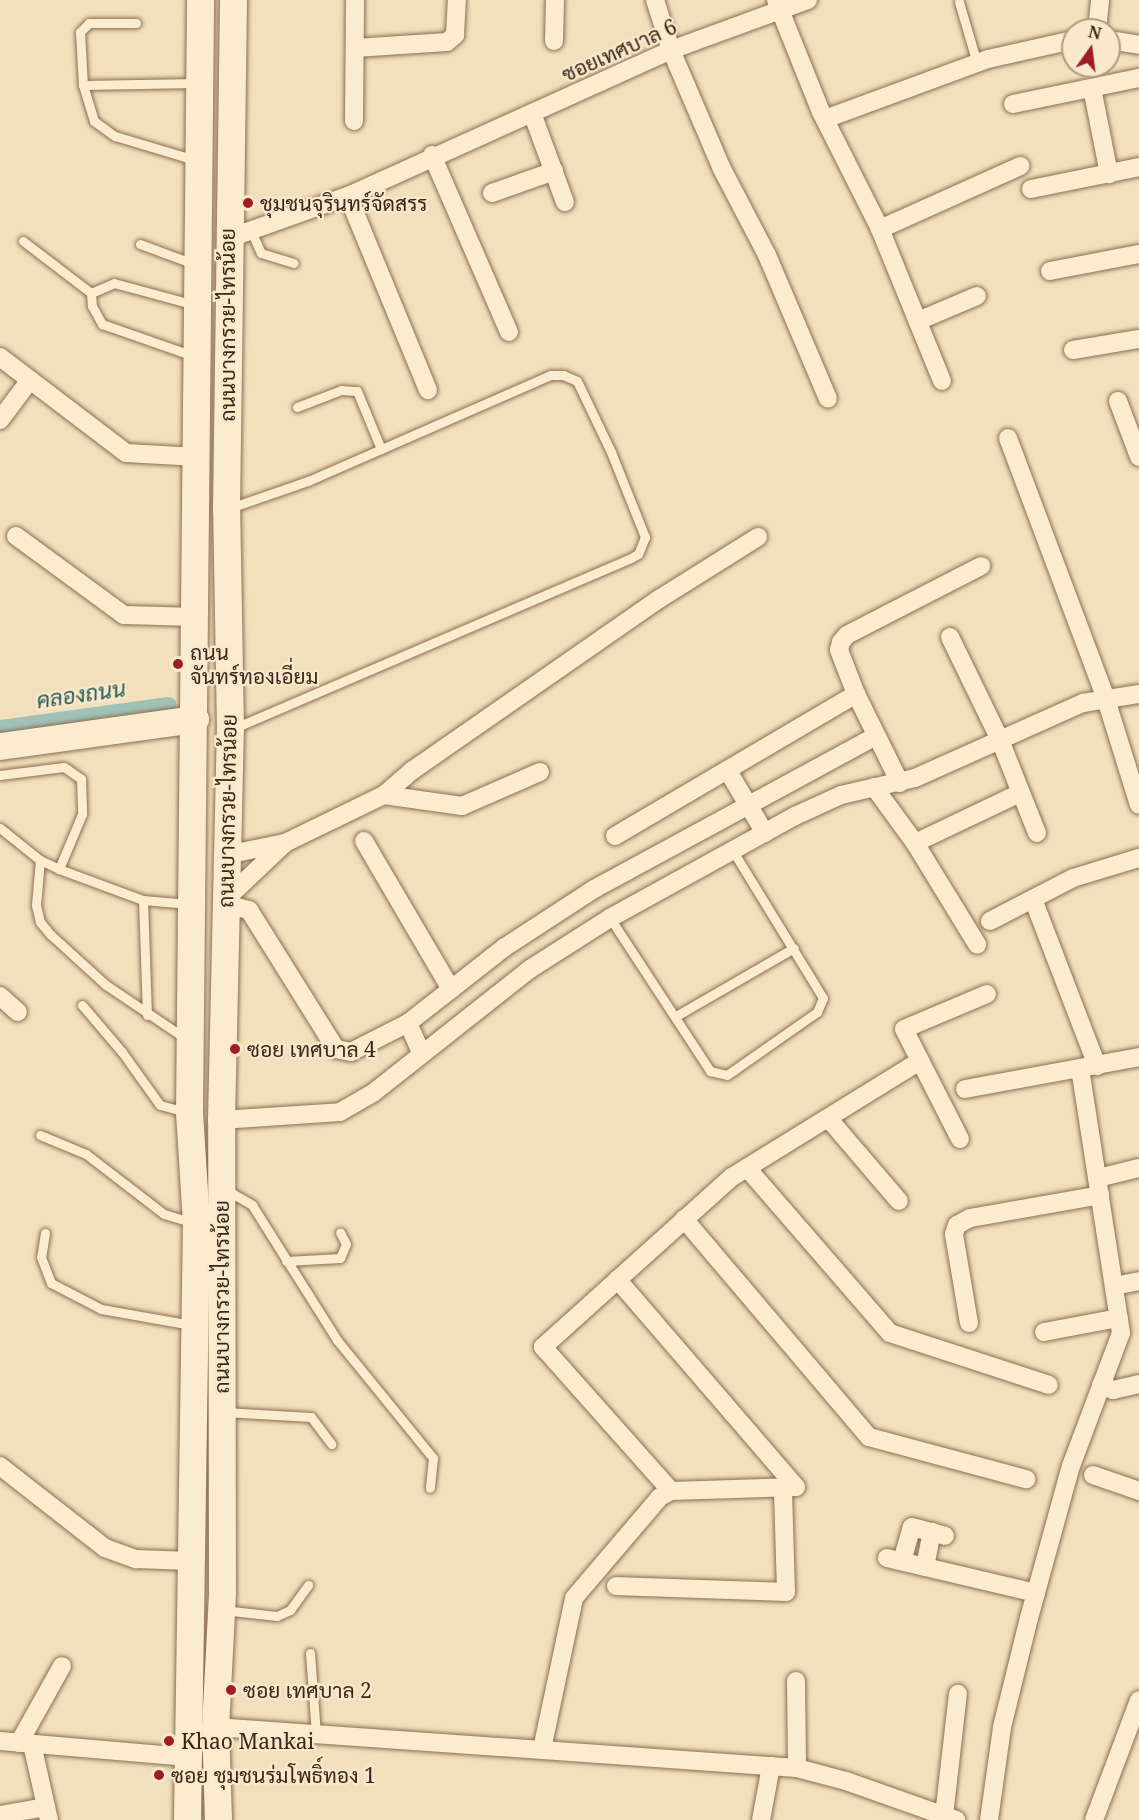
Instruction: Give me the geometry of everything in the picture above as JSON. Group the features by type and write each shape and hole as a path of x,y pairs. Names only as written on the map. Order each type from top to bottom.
{"main road":[{"name":"ถนนบางกรวย-ไทรน้อย","path":"186,1820 196,1223 189,1112 189,1041 197,617 200,0"},
{"name":"ถนนบางกรวย-ไทรน้อย","path":"218,1820 215,1727 222,1514 221,1120 230,729 226,509 227,402 240,236 233,0"},
{"path":"197,403 227,402"},
{"path":"0,746 195,719"},
{"path":"192,1513 222,1514"}],"street":[{"path":"354,121 355,0"},
{"path":"355,48 447,42 455,35 457,0"},
{"path":"554,41 555,0"},
{"path":"655,0 671,50 722,169 767,255 828,399"},
{"name":"ซอยเทศบาล 6","path":"240,236 348,196 432,155 778,5 808,0"},
{"path":"1098,18 1100,0"},
{"path":"778,5 825,119 880,229 942,381"},
{"path":"1121,42 1139,45"},
{"path":"825,119 977,63 1061,43"},
{"path":"1013,104 1139,78"},
{"path":"1092,88 1109,174"},
{"path":"532,113 565,202"},
{"path":"432,155 509,332"},
{"path":"880,229 1020,166"},
{"path":"1031,189 1139,168"},
{"path":"492,192 554,171"},
{"path":"348,196 428,390"},
{"path":"1050,272 1139,254"},
{"path":"918,321 977,296"},
{"path":"1073,350 1139,339"},
{"path":"0,357 126,453 198,457"},
{"path":"0,420 30,380"},
{"path":"1118,401 1139,457"},
{"path":"1008,438 1105,696 1139,805"},
{"path":"16,536 124,615 197,617"},
{"path":"226,855 285,843 384,795 413,770 659,599 758,537"},
{"path":"900,783 856,694 839,650 847,635 981,566"},
{"path":"950,637 1000,740 1037,833"},
{"path":"615,836 856,694"},
{"path":"221,1120 340,1112 373,1093 530,969 610,918 765,833 841,795 900,783 1105,696 1139,694"},
{"path":"285,843 226,901 249,910 336,1049 351,1052 408,1023 505,947 594,889 876,736"},
{"path":"728,771 765,833"},
{"path":"384,795 462,806 540,772"},
{"path":"874,787 915,843 977,944"},
{"path":"915,843 1020,793"},
{"path":"364,841 451,989"},
{"path":"990,921 1074,878 1139,858"},
{"path":"989,1820 1002,1727 1036,1593 1071,1466 1121,1333 1099,1187 1088,1068 1033,899"},
{"path":"960,1139 904,1029 987,994"},
{"path":"0,996 18,1012"},
{"path":"408,1023 422,1054"},
{"path":"965,1089 1139,1057"},
{"path":"671,1491 543,1347 684,1219 747,1168 920,1061"},
{"path":"828,1118 899,1201"},
{"path":"747,1168 890,1333 1049,1385"},
{"path":"969,1323 954,1234 957,1225 970,1218 1099,1187 1139,1168"},
{"path":"684,1219 869,1437 1026,1479"},
{"path":"542,1749 574,1598 660,1497 671,1491 796,1487 617,1279"},
{"path":"1114,1286 1139,1281"},
{"path":"1044,1332 1119,1318"},
{"path":"1101,1385 1113,1390 1139,1384"},
{"path":"0,1466 105,1548 136,1559 191,1562"},
{"path":"1093,1475 1139,1491"},
{"path":"616,1586 786,1592 783,1488"},
{"path":"925,1567 938,1534 911,1527 895,1560 1036,1593"},
{"path":"0,1815 47,1814 25,1744 62,1666"},
{"path":"796,1681 797,1768"},
{"path":"215,1727 797,1768 846,1780 950,1818 958,1694"},
{"path":"1094,1820 1139,1700"},
{"path":"0,1741 188,1757"},
{"path":"761,1820 771,1766"}],"lane":[{"path":"958,2 977,63"},
{"path":"136,23 83,26 79,40 83,85 94,121 103,130 198,161"},
{"path":"83,85 200,83"},
{"path":"240,236 261,253 294,263"},
{"path":"23,241 91,293 92,306 102,324 197,357"},
{"path":"140,244 197,265"},
{"path":"91,293 114,284 197,306"},
{"path":"226,509 308,480 551,375 572,376 611,452 645,537 642,549 629,560 230,729"},
{"path":"297,407 341,390 357,391 381,449"},
{"path":"0,775 64,767 81,779 82,814 59,869"},
{"path":"0,828 40,860 59,869 143,900 193,904"},
{"path":"610,918 710,1071 727,1075 821,1008 823,998 733,851"},
{"path":"40,860 36,905 40,922 106,985 147,1015 189,1041"},
{"path":"143,900 147,1015"},
{"path":"676,1016 794,948"},
{"path":"82,1005 122,1052 160,1105 171,1111 189,1112"},
{"path":"40,1135 86,1154 164,1214 196,1223"},
{"path":"221,1187 238,1193 252,1205 337,1340 433,1458 430,1488"},
{"path":"286,1261 340,1258 346,1244 340,1232"},
{"path":"45,1233 41,1257 51,1283 101,1309 195,1326"},
{"path":"222,1412 311,1417 331,1444"},
{"path":"220,1610 277,1616 290,1610 308,1585"},
{"path":"310,1653 316,1734"}],"waterway":[{"name":"คลองถนน","path":"0,728 168,705"}],"place":[{"name":"ชุมชนจุรินทร์จัดสรร","path":"248,203"},
{"name":"ถนน จันทร์ทองเอี่ยม","path":"178,664"},
{"name":"ซอย เทศบาล 4","path":"235,1049"},
{"name":"ซอย เทศบาล 2","path":"231,1690"},
{"name":"Khao Mankai","path":"169,1741"},
{"name":"ซอย ชุมชนร่มโพธิ์ทอง 1","path":"159,1775"}]}
